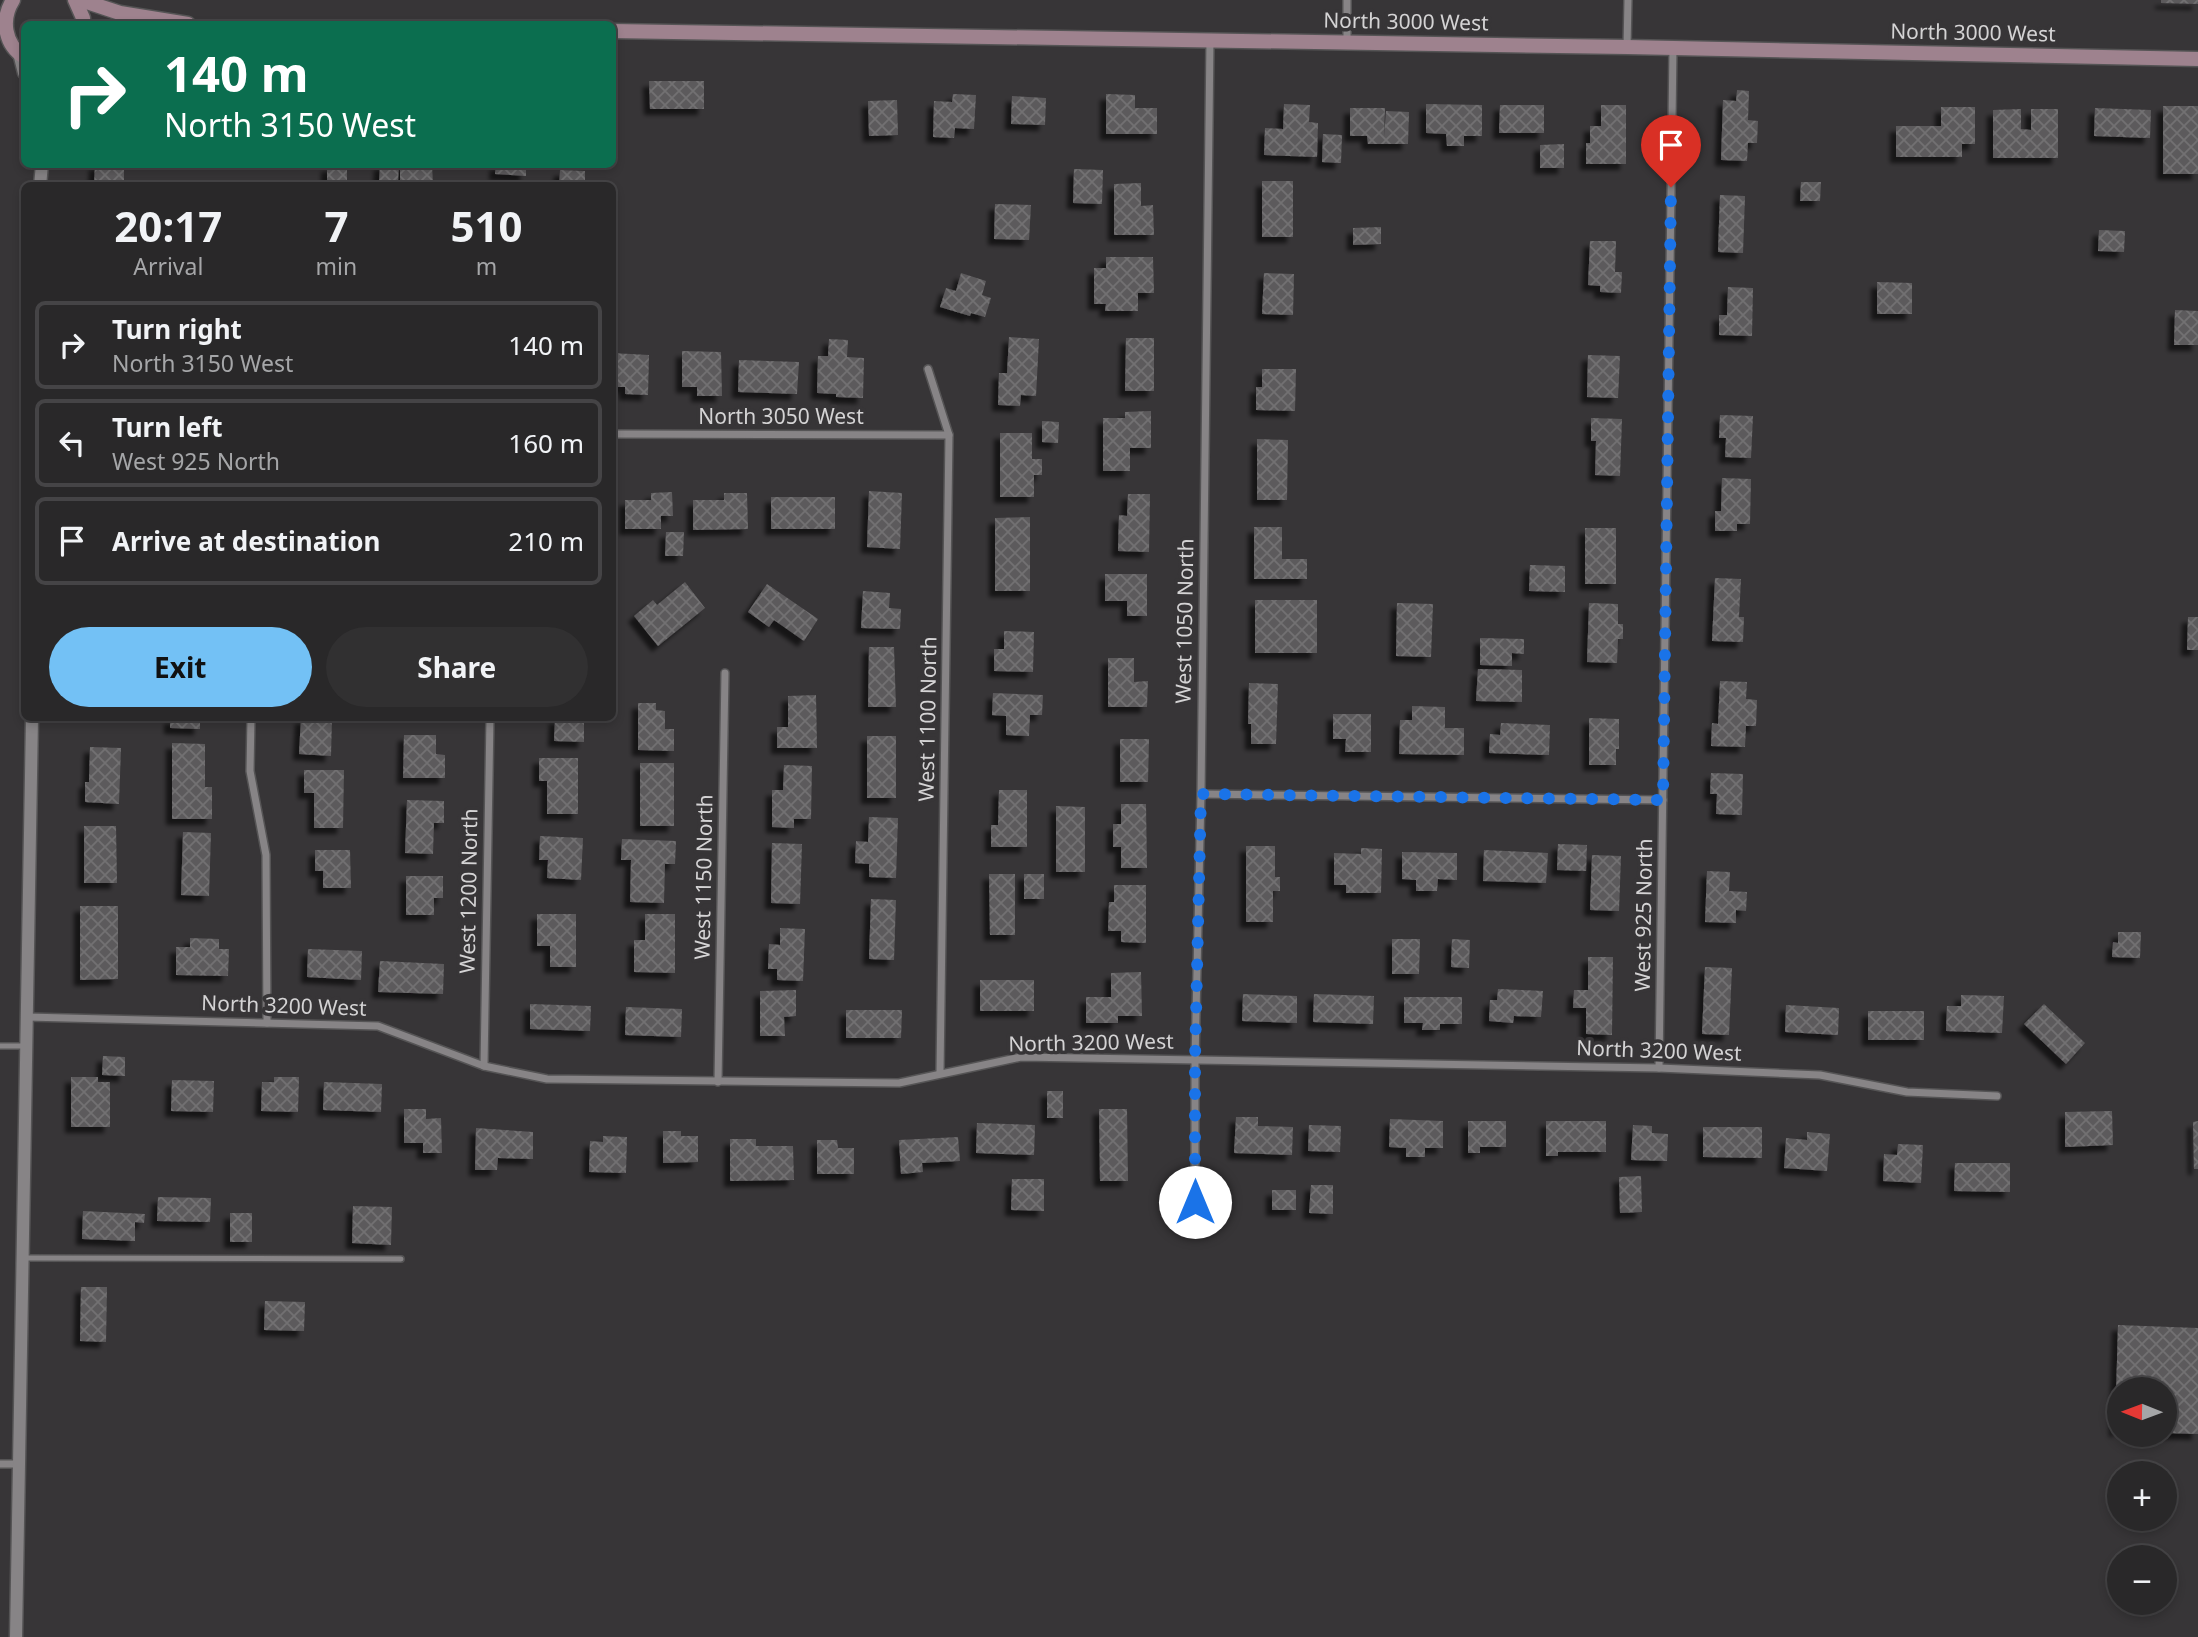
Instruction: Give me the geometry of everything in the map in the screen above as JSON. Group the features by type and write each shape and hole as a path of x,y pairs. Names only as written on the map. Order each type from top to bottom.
{"main road":[{"path":"13,0 5,18 5,30 20,53"},
{"path":"75,0 82,21"},
{"path":"81,0 120,13 169,21"},
{"name":"North 3000 West","path":"616,31 2198,59"},
{"path":"0,44 20,53"}],"street":[{"path":"1347,0 1347,42"},
{"path":"1627,47 1628,0"},
{"name":"West 1050 North","path":"1195,1202 1210,40"},
{"name":"West 925 North","path":"1659,1068 1673,48"},
{"name":"West 1100 North","path":"928,369 949,435 940,1073"},
{"name":"North 3050 West","path":"616,435 949,435"},
{"name":"West 1150 North","path":"718,1083 725,673"},
{"path":"16,1637 32,721"},
{"path":"251,721 250,771 266,855 267,1023"},
{"name":"West 1200 North","path":"484,1066 490,721"},
{"path":"1201,794 1663,800"},
{"name":"North 3200 West","path":"27,1017 378,1026 484,1066 547,1080 899,1083 1021,1057 1659,1068 1820,1074 1907,1092 1997,1096"},
{"path":"0,1464 19,1464"}],"lane":[{"path":"0,1046 26,1046"},
{"path":"23,1258 401,1259"}],"building":[{"path":"2161,0 2198,0 2198,4 2161,3"},
{"path":"649,81 704,81 704,109 650,109"},
{"path":"1737,90 1749,91 1748,120 1758,121 1757,143 1748,143 1747,161 1721,160 1723,100 1736,101"},
{"path":"953,94 976,95 974,129 955,128 954,138 933,137 934,101 952,102"},
{"path":"1106,94 1135,95 1135,108 1157,108 1157,134 1106,134"},
{"path":"1012,96 1046,98 1045,125 1011,124"},
{"path":"897,100 898,135 869,136 868,101"},
{"path":"1284,104 1310,105 1309,122 1318,123 1317,157 1264,155 1265,128 1283,129"},
{"path":"1426,104 1482,105 1482,136 1464,136 1464,146 1447,146 1446,134 1426,133"},
{"path":"1500,105 1544,105 1544,133 1499,133"},
{"path":"1601,105 1626,105 1626,164 1586,164 1586,143 1590,143 1590,126 1601,126"},
{"path":"2163,106 2198,106 2198,174 2163,174"},
{"path":"1941,107 1975,107 1975,144 1962,144 1962,157 1896,157 1896,126 1941,126"},
{"path":"1350,108 1385,108 1384,137 1386,111 1409,112 1408,144 1368,144 1367,136 1350,136"},
{"path":"2095,108 2151,110 2150,138 2094,136"},
{"path":"2021,109 2021,129 2031,130 2031,109 2058,109 2058,158 1993,158 1993,110"},
{"path":"1323,134 1342,135 1341,163 1322,162"},
{"path":"1564,144 1564,168 1540,168 1540,145"},
{"path":"95,168 124,168 124,182 94,182"},
{"path":"327,168 347,168 347,182 327,182"},
{"path":"380,168 399,168 398,182 379,181"},
{"path":"400,168 432,168 433,182 400,182"},
{"path":"496,168 526,168 526,176 495,174"},
{"path":"1074,169 1103,170 1102,204 1073,203"},
{"path":"560,170 585,171 585,182 559,182"},
{"path":"1262,181 1293,181 1293,237 1262,237"},
{"path":"1801,182 1821,182 1820,201 1800,201"},
{"path":"1141,183 1141,206 1153,205 1154,235 1114,235 1114,184"},
{"path":"1720,195 1745,196 1743,253 1718,252"},
{"path":"995,204 1031,205 1029,240 994,239"},
{"path":"1381,227 1381,244 1353,245 1353,228"},
{"path":"2099,230 2125,231 2124,252 2098,251"},
{"path":"1590,241 1616,241 1615,272 1622,272 1621,293 1600,292 1600,286 1588,285"},
{"path":"1106,257 1153,257 1154,293 1138,293 1138,311 1105,311 1106,304 1094,304 1094,268 1106,268"},
{"path":"961,273 986,281 982,295 991,298 985,317 971,313 970,316 940,307 946,288 956,291"},
{"path":"1264,273 1294,274 1293,315 1262,314"},
{"path":"1877,282 1912,283 1912,314 1877,314"},
{"path":"1728,287 1753,288 1752,336 1719,335 1719,315 1727,315"},
{"path":"2175,310 2198,311 2198,345 2174,345"},
{"path":"1009,337 1039,339 1036,396 1021,395 1020,406 998,405 999,373 1007,373"},
{"path":"1126,338 1154,338 1154,391 1125,391"},
{"path":"829,339 848,340 847,357 864,358 863,398 817,393 818,356 828,356"},
{"path":"682,351 721,352 722,396 697,396 697,387 682,387"},
{"path":"616,353 649,355 648,395 625,394 625,387 616,387"},
{"path":"1588,355 1620,356 1618,398 1587,397"},
{"path":"739,360 799,362 797,394 738,392"},
{"path":"1262,369 1296,369 1295,411 1256,410 1256,387 1262,387"},
{"path":"1151,411 1151,448 1130,448 1130,471 1103,471 1103,418 1125,418 1125,412"},
{"path":"1720,415 1753,416 1751,458 1725,457 1726,438 1719,438"},
{"path":"1591,418 1622,419 1620,476 1595,475 1596,441 1591,441"},
{"path":"1042,421 1059,422 1058,443 1042,442"},
{"path":"1000,433 1032,433 1032,459 1042,459 1042,475 1034,475 1034,497 1000,497"},
{"path":"1257,439 1288,440 1287,500 1257,500"},
{"path":"1722,478 1751,479 1750,524 1737,524 1737,531 1715,531 1715,511 1721,511"},
{"path":"869,491 902,493 900,549 867,547"},
{"path":"672,492 673,516 661,516 661,529 625,529 625,500 651,500 651,493"},
{"path":"724,493 747,493 748,529 693,530 693,500 724,500"},
{"path":"1128,494 1150,494 1149,552 1118,551 1119,515 1127,516"},
{"path":"771,497 835,497 835,529 771,529"},
{"path":"1030,517 1030,591 995,591 995,518"},
{"path":"1254,527 1282,527 1282,559 1307,559 1307,579 1254,579"},
{"path":"1585,528 1616,528 1616,584 1585,584"},
{"path":"666,532 684,532 683,556 665,556"},
{"path":"1530,565 1565,566 1565,592 1529,591"},
{"path":"1105,574 1147,574 1147,616 1127,616 1127,601 1105,601"},
{"path":"1715,578 1741,579 1739,617 1744,617 1743,642 1712,641"},
{"path":"685,582 705,608 658,646 634,616 653,600 657,605"},
{"path":"767,584 818,619 804,641 774,620 769,627 748,612"},
{"path":"863,591 890,593 889,608 901,609 900,629 861,628"},
{"path":"1255,600 1317,600 1317,653 1255,653"},
{"path":"1397,603 1433,604 1431,657 1396,656"},
{"path":"1589,603 1618,604 1618,624 1623,624 1623,639 1618,639 1617,663 1587,662"},
{"path":"2188,617 2198,617 2198,650 2187,650"},
{"path":"1004,631 1034,632 1033,672 994,671 994,649 1004,649"},
{"path":"1480,638 1524,639 1524,654 1512,653 1512,666 1480,665"},
{"path":"869,647 894,647 896,707 868,707"},
{"path":"1108,658 1134,658 1134,682 1148,681 1147,707 1108,707"},
{"path":"1478,669 1522,670 1522,702 1476,701"},
{"path":"1720,681 1747,682 1746,699 1757,700 1756,726 1746,726 1745,747 1711,746 1712,723 1718,724"},
{"path":"1249,683 1278,684 1276,744 1251,744 1251,724 1248,724"},
{"path":"993,693 1043,695 1042,715 1030,715 1029,736 1006,735 1006,716 992,715"},
{"path":"816,695 817,748 777,748 777,727 788,727 788,696"},
{"path":"638,703 656,703 656,710 665,711 665,729 674,729 674,751 638,750"},
{"path":"1412,706 1445,707 1445,728 1464,728 1464,755 1399,754 1400,720 1412,720"},
{"path":"1333,714 1371,714 1371,752 1345,752 1346,739 1333,739"},
{"path":"1589,718 1619,719 1616,765 1589,765"},
{"path":"170,721 200,721 200,729 170,728"},
{"path":"301,721 332,721 331,756 299,754"},
{"path":"555,721 584,721 584,742 554,741"},
{"path":"1501,723 1550,725 1549,755 1489,753 1490,734 1500,735"},
{"path":"404,735 436,735 436,754 445,755 445,778 403,778"},
{"path":"867,736 896,736 896,798 867,798"},
{"path":"1120,739 1149,739 1148,782 1120,782"},
{"path":"172,743 205,744 205,787 212,787 212,819 172,819"},
{"path":"90,747 121,748 119,804 85,802 85,782 89,782"},
{"path":"539,758 578,758 578,814 547,814 547,781 539,781"},
{"path":"640,763 674,763 674,826 640,826"},
{"path":"784,765 812,766 811,819 794,819 794,828 772,827 772,790 783,790"},
{"path":"304,770 344,770 343,828 314,828 314,793 304,793"},
{"path":"1711,773 1743,774 1742,815 1716,814 1717,794 1710,794"},
{"path":"999,790 1027,790 1027,847 991,847 991,825 998,825"},
{"path":"407,800 444,801 444,823 434,823 433,854 405,853"},
{"path":"1121,804 1146,804 1147,868 1121,868 1121,847 1113,847 1113,824 1121,824"},
{"path":"1056,806 1085,807 1085,872 1056,872"},
{"path":"869,817 898,818 896,878 869,877 869,864 855,863 856,841 868,842"},
{"path":"84,826 116,826 117,883 84,883"},
{"path":"183,832 211,833 209,896 181,895"},
{"path":"540,836 583,838 581,880 547,878 548,860 539,860"},
{"path":"622,839 676,841 675,864 665,864 664,903 630,902 631,860 621,860"},
{"path":"772,843 802,844 800,904 771,903"},
{"path":"1558,844 1587,845 1586,871 1557,870"},
{"path":"1246,846 1275,846 1275,877 1280,877 1280,891 1273,891 1273,922 1246,922"},
{"path":"1361,848 1382,849 1381,893 1346,893 1346,885 1334,885 1334,853 1361,854"},
{"path":"315,850 350,850 351,888 323,888 323,871 315,871"},
{"path":"1484,850 1548,853 1546,883 1483,881"},
{"path":"1402,852 1457,853 1457,880 1438,879 1437,891 1416,891 1416,880 1402,879"},
{"path":"1592,855 1621,856 1619,911 1590,910"},
{"path":"1707,871 1730,872 1729,891 1747,892 1746,911 1736,910 1736,923 1705,922"},
{"path":"989,874 1015,874 1015,935 990,935"},
{"path":"1024,874 1044,874 1044,899 1024,899"},
{"path":"406,876 443,876 443,898 434,898 434,915 406,915"},
{"path":"1114,885 1146,885 1146,943 1121,942 1121,931 1108,931 1109,902 1114,902"},
{"path":"871,899 896,900 894,960 869,959"},
{"path":"80,906 118,906 118,979 80,980"},
{"path":"537,914 576,914 576,967 550,967 550,946 537,946"},
{"path":"645,914 675,914 675,973 634,972 634,940 645,940"},
{"path":"780,928 805,929 803,981 777,980 777,969 768,969 769,944 780,945"},
{"path":"2118,932 2141,932 2140,958 2112,957 2113,942 2118,943"},
{"path":"190,938 219,939 219,949 229,949 228,976 176,975 176,947 190,947"},
{"path":"1392,939 1420,939 1419,974 1392,974"},
{"path":"1452,939 1470,940 1469,968 1451,967"},
{"path":"308,949 362,951 361,980 307,977"},
{"path":"1588,957 1613,957 1612,1035 1586,1034 1586,1008 1573,1008 1574,990 1588,990"},
{"path":"380,961 444,964 443,994 378,992"},
{"path":"1705,967 1732,968 1729,1035 1702,1034"},
{"path":"1141,972 1142,1016 1118,1016 1118,1023 1086,1023 1086,997 1111,997 1111,973"},
{"path":"980,980 1034,980 1034,1011 980,1011"},
{"path":"1498,989 1543,991 1541,1017 1514,1016 1513,1023 1489,1021 1490,1000 1497,1000"},
{"path":"796,990 796,1016 784,1017 785,1036 760,1036 760,991"},
{"path":"1243,994 1297,996 1297,1023 1242,1021"},
{"path":"1314,994 1374,996 1373,1024 1313,1022"},
{"path":"1961,995 2004,996 2002,1033 1946,1031 1947,1006 1961,1006"},
{"path":"1404,997 1462,997 1462,1024 1440,1024 1440,1030 1422,1030 1423,1023 1404,1023"},
{"path":"530,1004 591,1006 590,1031 530,1029"},
{"path":"2044,1004 2085,1043 2066,1064 2024,1024"},
{"path":"1786,1005 1839,1008 1838,1035 1785,1032"},
{"path":"626,1007 682,1009 681,1037 625,1035"},
{"path":"846,1010 902,1010 901,1038 846,1038"},
{"path":"1868,1011 1924,1011 1924,1040 1868,1040"},
{"path":"103,1056 125,1057 125,1076 102,1075"},
{"path":"71,1077 98,1077 98,1082 110,1082 110,1127 71,1127"},
{"path":"274,1077 299,1077 298,1112 261,1111 262,1082 274,1082"},
{"path":"172,1080 214,1081 213,1112 171,1111"},
{"path":"324,1082 382,1084 381,1112 323,1110"},
{"path":"1047,1091 1063,1091 1063,1118 1047,1118"},
{"path":"404,1109 426,1109 426,1119 441,1118 442,1153 423,1153 423,1143 404,1143"},
{"path":"1099,1109 1127,1109 1128,1181 1100,1181"},
{"path":"2112,1111 2113,1145 2065,1147 2065,1112"},
{"path":"1236,1117 1258,1117 1258,1126 1293,1127 1292,1155 1234,1153"},
{"path":"1390,1119 1443,1121 1443,1148 1425,1148 1425,1157 1406,1157 1406,1148 1389,1147"},
{"path":"1468,1121 1506,1121 1506,1147 1480,1147 1480,1153 1468,1153"},
{"path":"1546,1121 1606,1121 1606,1152 1558,1152 1558,1156 1546,1156"},
{"path":"2198,1121 2198,1169 2194,1169 2193,1122"},
{"path":"977,1123 1035,1125 1034,1155 976,1153"},
{"path":"1309,1125 1341,1126 1340,1152 1308,1151"},
{"path":"1633,1125 1652,1126 1652,1133 1668,1134 1667,1161 1631,1160"},
{"path":"1703,1127 1762,1127 1762,1158 1703,1157"},
{"path":"476,1128 533,1132 533,1159 498,1158 497,1170 475,1170"},
{"path":"663,1131 681,1131 681,1136 698,1136 698,1162 663,1163"},
{"path":"1807,1132 1830,1134 1827,1171 1784,1168 1786,1138 1807,1140"},
{"path":"603,1136 627,1137 626,1173 589,1172 590,1141 603,1142"},
{"path":"958,1137 960,1161 922,1163 923,1172 901,1174 899,1140"},
{"path":"730,1139 756,1139 756,1146 793,1146 794,1180 730,1181"},
{"path":"817,1140 837,1140 838,1148 854,1148 854,1174 817,1174"},
{"path":"1898,1144 1923,1145 1921,1183 1883,1181 1884,1154 1897,1155"},
{"path":"1955,1163 2010,1163 2010,1192 1954,1191"},
{"path":"1641,1176 1642,1212 1620,1213 1619,1177"},
{"path":"1012,1179 1044,1179 1044,1211 1011,1210"},
{"path":"1311,1185 1333,1185 1333,1214 1309,1213"},
{"path":"1272,1190 1296,1190 1296,1210 1272,1210"},
{"path":"158,1197 211,1198 210,1222 157,1221"},
{"path":"353,1206 392,1207 391,1245 352,1243"},
{"path":"83,1211 145,1214 144,1223 135,1222 135,1241 82,1239"},
{"path":"230,1213 252,1213 252,1242 230,1242"},
{"path":"81,1287 107,1287 106,1342 80,1341"},
{"path":"265,1301 305,1302 304,1331 264,1330"},
{"path":"2118,1325 2198,1328 2198,1434 2177,1433 2177,1377 2117,1377"}],"route":[{"path":"1195,1202 1201,794 1663,800 1671,187"}]}
